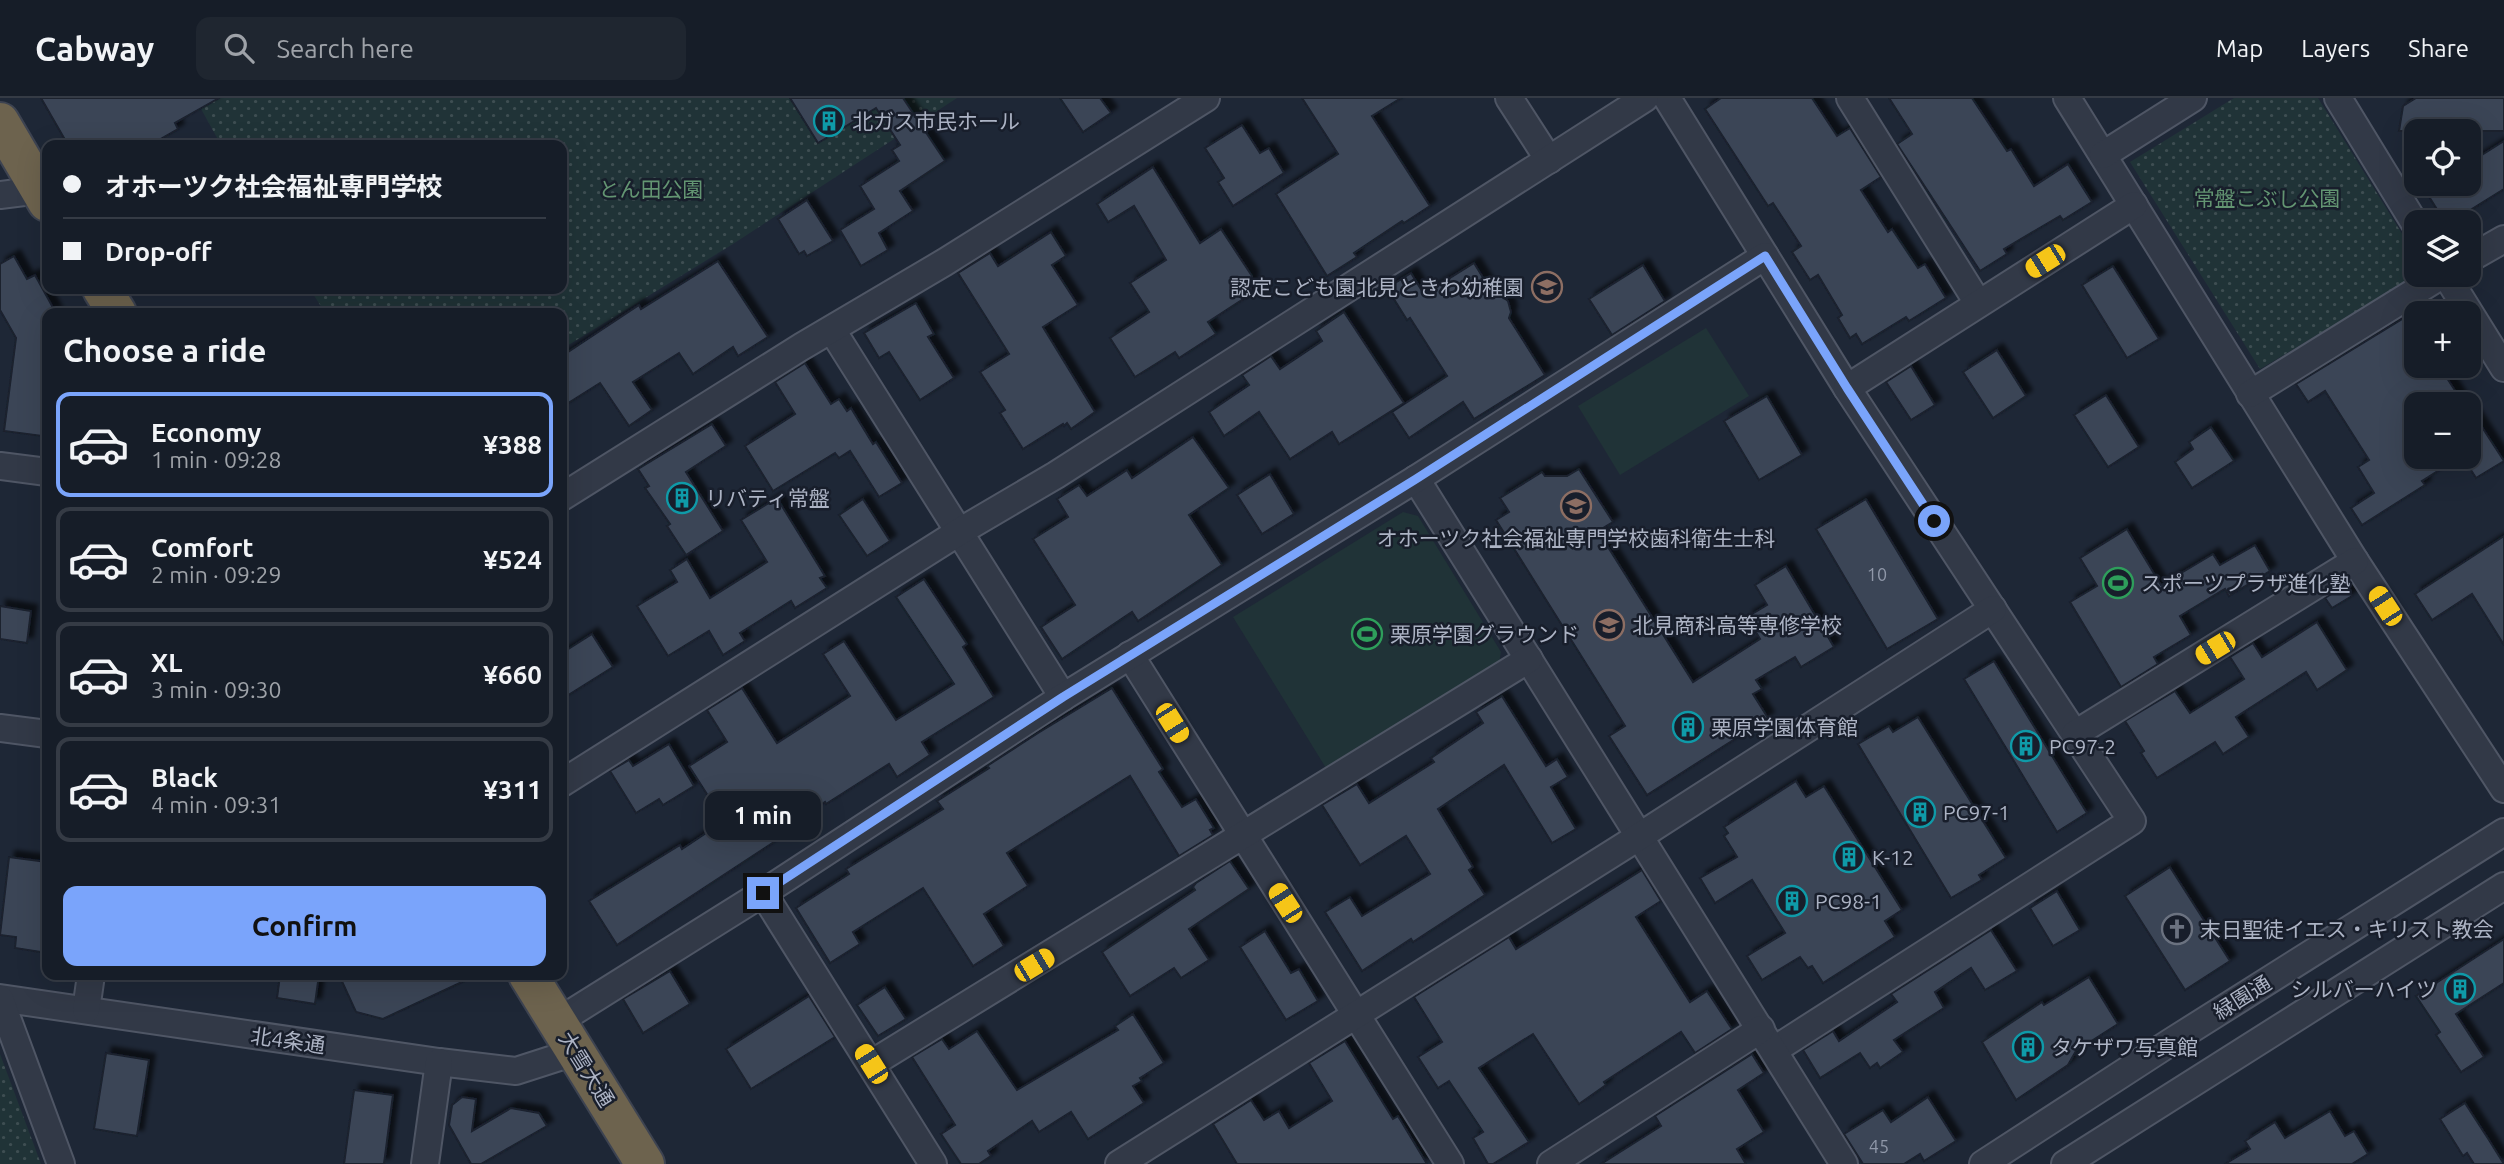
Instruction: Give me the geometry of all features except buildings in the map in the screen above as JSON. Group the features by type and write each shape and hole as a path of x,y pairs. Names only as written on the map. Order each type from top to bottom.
{"highway":[{"path":"0,122 42,193"},
{"name":"大雪大通","path":"531,980 645,1164"}],"street":[{"path":"567,493 945,262 1206,98"},
{"path":"1509,98 1549,160"},
{"path":"567,780 959,532 1056,475 1645,98"},
{"path":"1551,1164 1768,1040 2132,821 1847,388 1667,98"},
{"path":"1850,98 1978,303"},
{"path":"2067,98 2250,394 2504,789"},
{"path":"2103,155 2193,98"},
{"path":"2338,98 2407,210"},
{"path":"0,195 42,196"},
{"path":"1847,388 2134,205"},
{"path":"2481,252 2504,239"},
{"name":"北4条通","path":"0,998 439,1062 516,1070 566,1037 763,893 1063,697 1416,479 1765,256"},
{"path":"2250,394 2424,287"},
{"path":"2452,287 2504,368"},
{"path":"832,330 1063,697"},
{"path":"0,466 42,471"},
{"path":"1416,479 1844,1164"},
{"path":"2075,734 2356,561"},
{"path":"1119,1164 1640,836 1993,609"},
{"path":"1130,655 1450,1164"},
{"path":"871,1064 1529,659"},
{"path":"0,728 42,733"},
{"name":"緑園通","path":"1983,1164 2504,832"},
{"path":"2065,1164 2504,886"},
{"path":"763,893 933,1164"},
{"path":"86,1010 90,980"},
{"path":"0,998 61,1164"},
{"path":"425,1164 439,1062"}],"green space":[{"name":"とん田公園","path":"195,98 957,98 733,244 567,346 567,308 322,308 313,294 567,294 567,140 218,140"},
{"name":"常盤こぶし公園","path":"2234,98 2318,98 2404,237 2404,284 2260,369 2130,162"},
{"path":"1706,328 1749,396 1620,475 1578,406"},
{"name":"栗原学園グラウンド","path":"1403,512 1418,516 1501,652 1499,663 1326,768 1233,617"},
{"path":"0,1054 41,1164 0,1164"}],"place":[{"name":"北ガス市民ホール","path":"829,121"},
{"name":"認定こども園北見ときわ幼稚園","path":"1547,287"},
{"name":"リバティ常盤","path":"682,498"},
{"name":"オホーツク社会福祉専門学校歯科衛生士科","path":"1576,506"},
{"name":"スポーツプラザ進化塾","path":"2118,583"},
{"name":"北見商科高等専修学校","path":"1609,625"},
{"name":"栗原学園グラウンド","path":"1367,634"},
{"name":"栗原学園体育館","path":"1688,727"},
{"name":"PC97-2","path":"2026,746"},
{"name":"PC97-1","path":"1920,812"},
{"name":"K-12","path":"1849,857"},
{"name":"PC98-1","path":"1792,901"},
{"name":"末日聖徒イエス・キリスト教会","path":"2177,929"},
{"name":"シルバーハイツ","path":"2460,989"},
{"name":"タケザワ写真館","path":"2028,1047"}],"route":[{"path":"763,893 1063,697 1416,479 1765,256 1934,521"}]}
